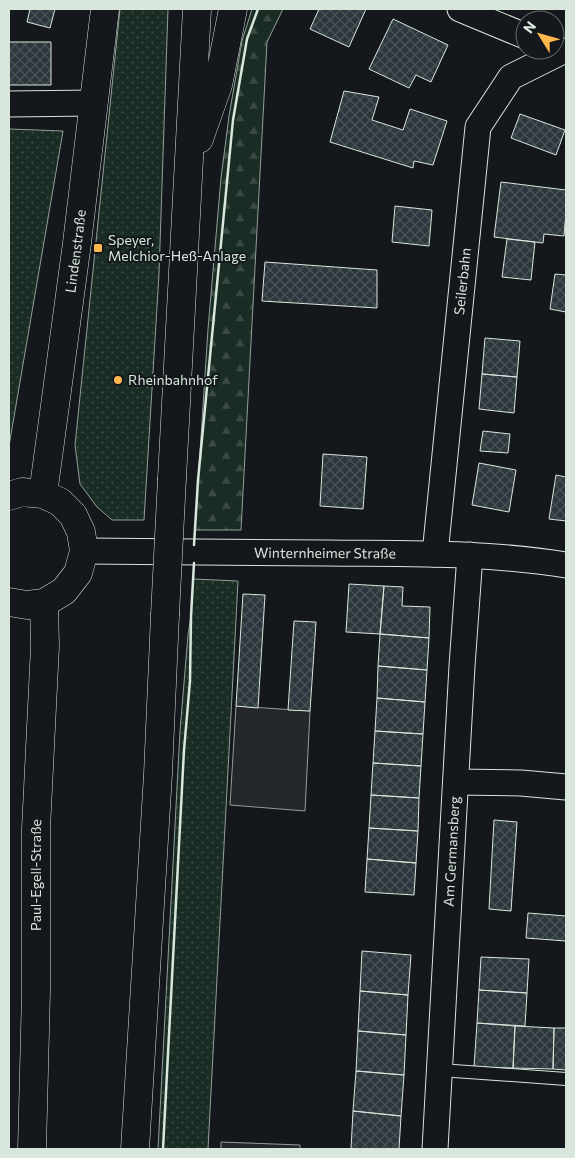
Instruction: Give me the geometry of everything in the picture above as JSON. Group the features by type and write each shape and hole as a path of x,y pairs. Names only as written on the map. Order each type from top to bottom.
{"main road":[{"name":"Lindenstraße","path":"43,494 77,243 105,9"},
{"path":"135,1149 158,774 197,9"},
{"path":"188,168 218,85 233,9"},
{"path":"9,496 22,492 43,494 60,502 73,515 81,532 84,551 78,573 64,591 44,602 27,605 9,602"},
{"name":"Paul-Egell-Straße","path":"32,1149 36,992 36,829 45,646 44,602"}],"street":[{"path":"460,9 515,32"},
{"name":"Seilerbahn","path":"435,554 478,127 511,77 544,60"},
{"path":"9,104 94,103"},
{"name":"Winternheimer Straße","path":"84,551 470,555 532,559 566,565"},
{"name":"Am Germansberg","path":"435,1149 470,555"},
{"path":"456,782 566,786"}],"lane":[{"path":"440,1070 566,1079"}],"green space":[{"path":"120,9 168,9 159,274 144,520 112,520 97,507 80,484 75,445"},
{"path":"252,9 283,9 267,42 241,530 195,530 208,329 221,178 242,41"},
{"path":"9,129 63,131 9,446"},
{"path":"193,579 238,581 208,1149 158,1149 180,731"}],"shaded area":[{"path":"236,706 310,711 305,811 230,805"},
{"path":"221,1142 300,1145 300,1149 221,1149"}],"building":[{"path":"30,9 55,9 50,28 27,22"},
{"path":"319,9 366,9 349,47 310,29"},
{"path":"393,19 448,45 431,82 416,75 409,88 369,69"},
{"path":"9,42 51,42 51,85 9,85"},
{"path":"344,91 379,97 372,120 403,130 410,109 447,121 433,165 414,161 413,168 330,142"},
{"path":"520,114 565,130 556,155 511,138"},
{"path":"501,182 566,190 564,236 544,234 543,243 494,237"},
{"path":"395,206 432,210 429,246 392,242"},
{"path":"507,239 535,242 531,280 502,277"},
{"path":"265,262 377,270 377,308 262,301"},
{"path":"555,274 566,275 566,312 550,309"},
{"path":"485,338 520,341 517,377 482,374"},
{"path":"482,374 517,377 514,413 479,409"},
{"path":"483,431 510,434 508,453 480,451"},
{"path":"323,454 367,457 363,509 320,506"},
{"path":"479,463 516,470 509,512 472,505"},
{"path":"556,475 566,477 566,521 549,519"},
{"path":"349,584 384,586 380,634 346,632"},
{"path":"384,586 403,587 402,606 430,607 429,638 380,634"},
{"path":"243,594 265,595 258,708 236,706"},
{"path":"294,621 316,622 310,711 288,710"},
{"path":"380,634 429,638 427,670 378,666"},
{"path":"378,666 427,670 425,702 377,698"},
{"path":"377,698 425,702 423,734 375,731"},
{"path":"375,731 423,734 421,766 373,763"},
{"path":"373,763 421,766 419,798 371,795"},
{"path":"371,795 419,798 418,831 369,828"},
{"path":"494,820 517,822 511,911 489,909"},
{"path":"369,828 418,831 416,863 367,859"},
{"path":"367,859 416,863 414,895 365,892"},
{"path":"528,913 566,916 566,941 526,938"},
{"path":"362,951 411,955 408,995 360,991"},
{"path":"481,957 529,959 527,993 479,990"},
{"path":"479,990 527,993 525,1026 477,1023"},
{"path":"360,991 408,995 406,1035 358,1031"},
{"path":"477,1023 515,1026 513,1068 474,1067"},
{"path":"515,1026 554,1028 553,1069 513,1068"},
{"path":"554,1028 566,1028 566,1070 553,1069"},
{"path":"358,1031 406,1035 404,1075 356,1071"},
{"path":"356,1071 404,1075 401,1116 353,1111"},
{"path":"353,1111 401,1116 399,1149 351,1149"}],"wall":[{"path":"194,545 198,480 233,120 247,39 258,9"},
{"path":"163,1149 184,750 190,681 194,563"}],"place":[{"name":"Speyer, Melchior-Heß-Anlage","path":"98,248"},
{"name":"Rheinbahnhof","path":"118,380"}]}
